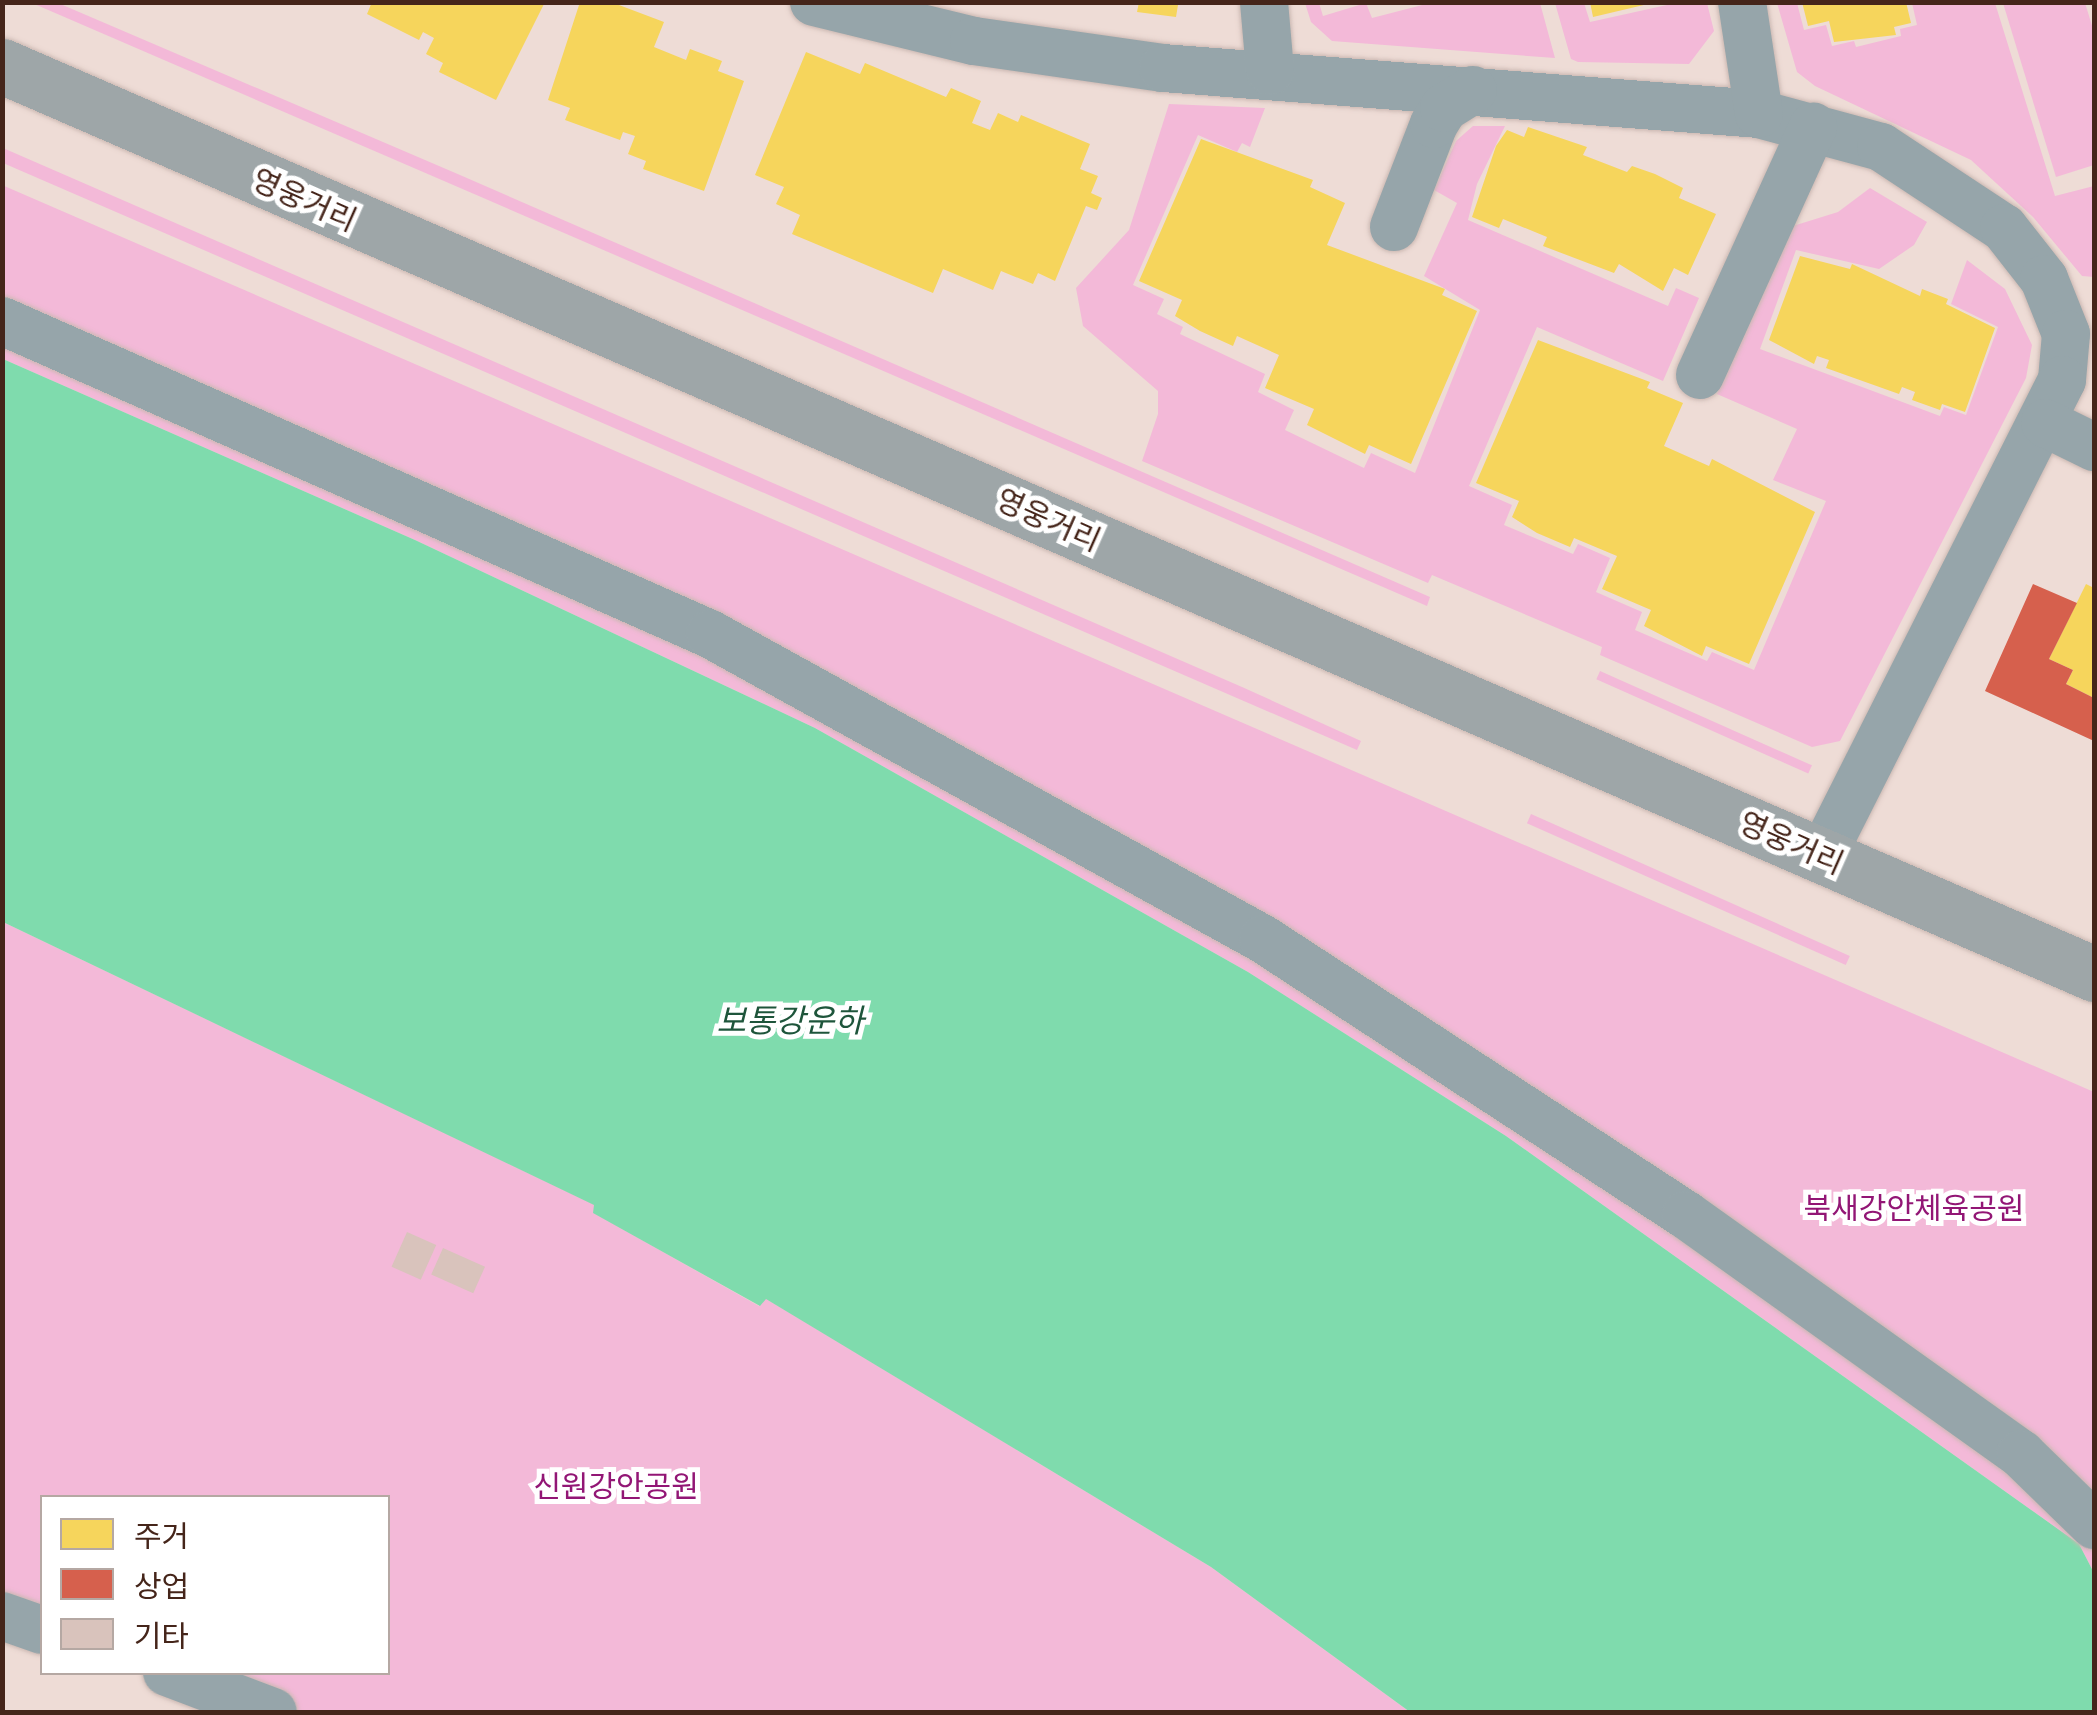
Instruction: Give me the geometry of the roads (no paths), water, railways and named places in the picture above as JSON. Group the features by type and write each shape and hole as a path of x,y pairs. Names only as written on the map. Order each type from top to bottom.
{"main road":[{"name":"영웅거리","path":"2,66 2094,974"}],"street":[{"path":"814,2 1060,55 1759,114 1881,147 2004,228 2080,324 2045,423 1822,856"},
{"path":"1264,2 1270,71"},
{"path":"1742,2 1759,114"},
{"path":"1394,227 1434,124 1444,108 1472,90"},
{"path":"1700,375 1813,127"},
{"path":"2,322 710,634 1230,920 1386,1014 1686,1215 2021,1454 2094,1525"},
{"path":"2045,423 2094,447"},
{"path":"2,1616 40,1629"},
{"path":"182,1690 272,1712"}],"water":[{"name":"보통강운하","path":"3,359 415,540 815,728 1248,972 1506,1136 2079,1544 2094,1573 2094,1712 1410,1712 1211,1567 766,1299 760,1306 593,1213 594,1205 3,922"}],"park label":[{"name":"북새강안체육공원","path":"1914,1207"},
{"name":"신원강안공원","path":"616,1485"}]}
